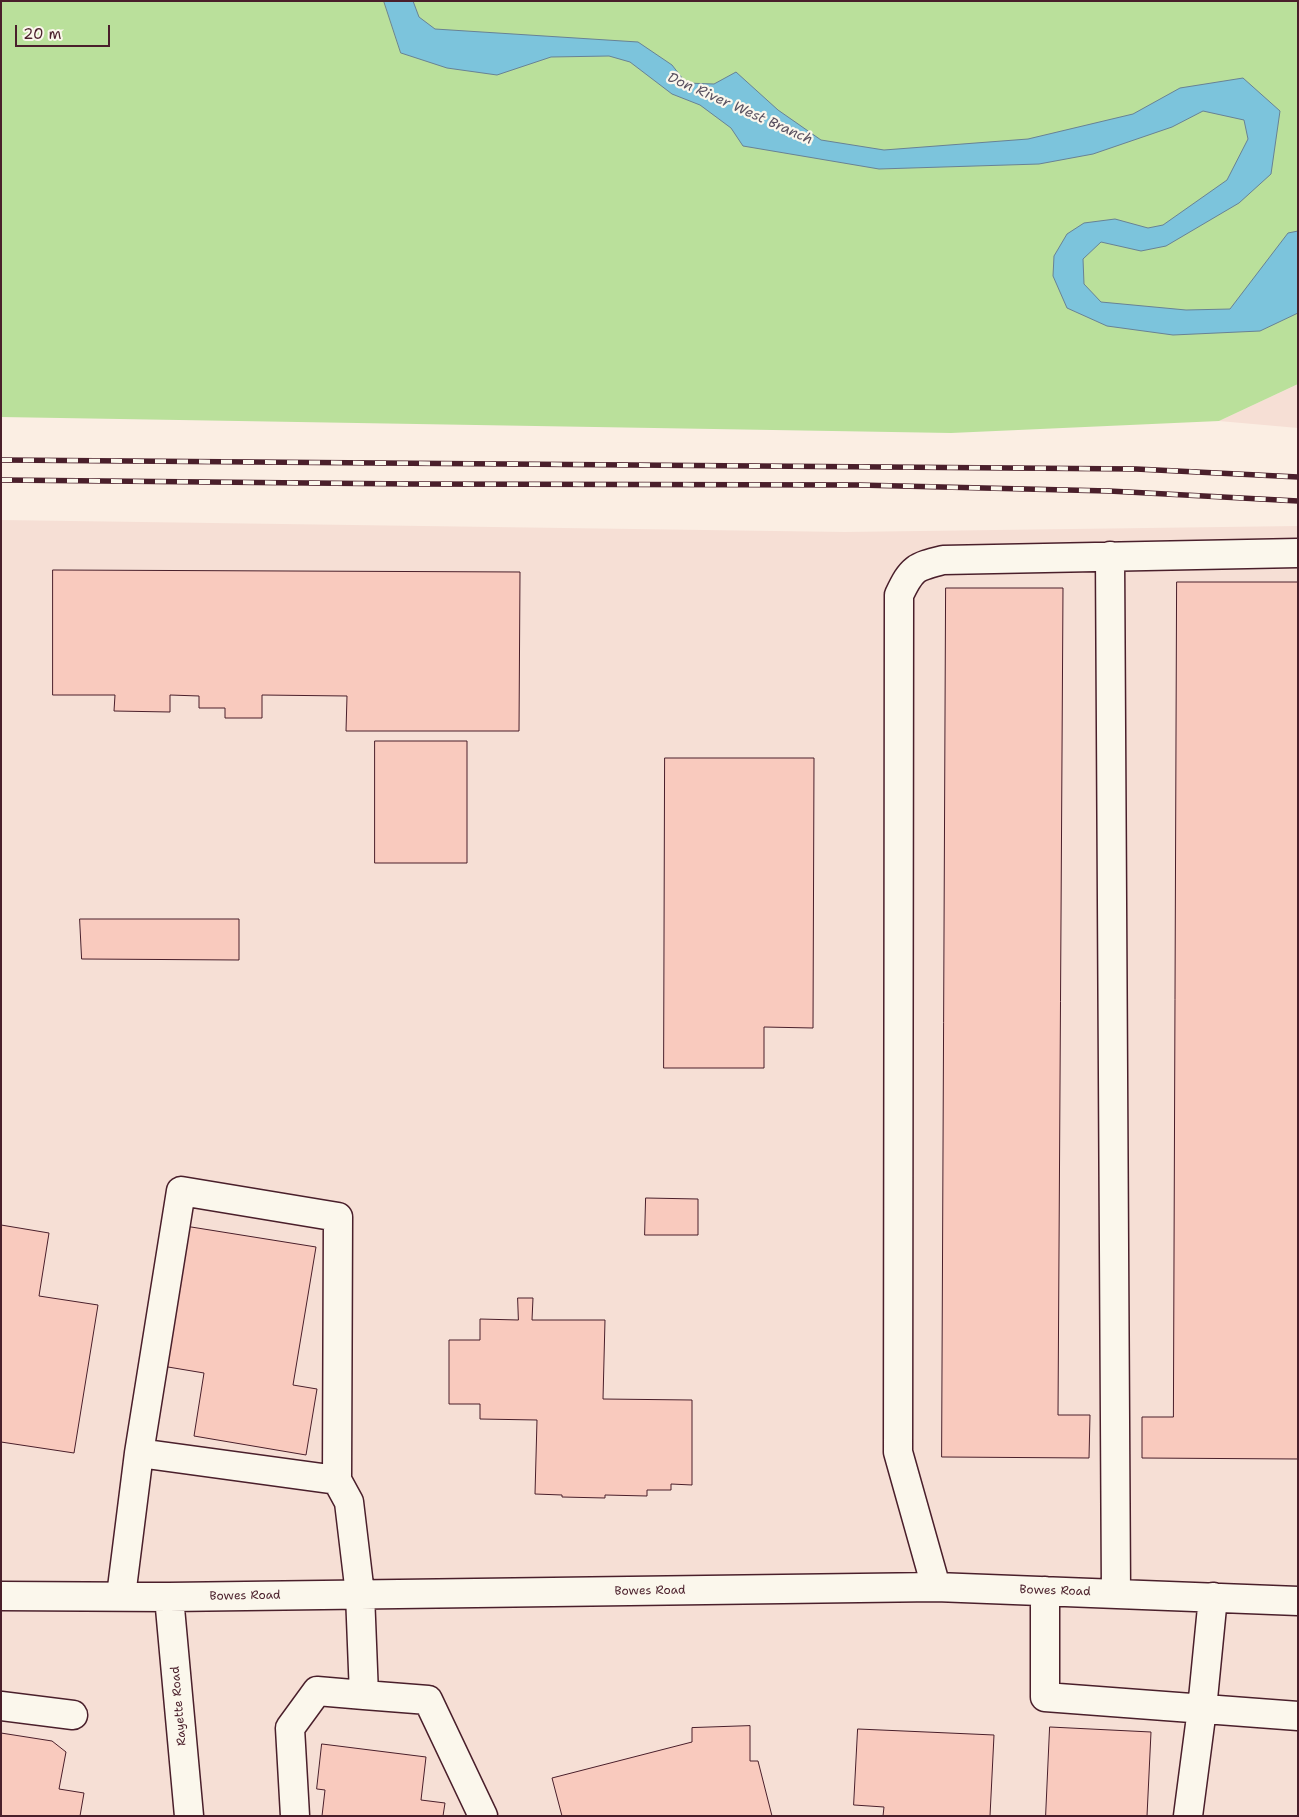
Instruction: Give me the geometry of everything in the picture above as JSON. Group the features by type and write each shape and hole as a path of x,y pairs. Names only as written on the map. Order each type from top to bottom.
{"street":[{"path":"936,1587 898,1452 899,594 908,576 923,565 943,560 1298,553"},
{"path":"1110,556 1116,1593"},
{"path":"121,1596 139,1453 181,1191 338,1217 337,1480 349,1502 360,1594 364,1695"},
{"path":"139,1453 337,1480"},
{"name":"Bowes Road","path":"1,1596 169,1597 936,1587 1298,1601"},
{"path":"1045,1591 1045,1697 1298,1716"},
{"name":"Rayette Road","path":"169,1597 189,1816"},
{"path":"1188,1816 1202,1709 1213,1597"},
{"path":"295,1816 290,1728 317,1691 428,1700 483,1816"},
{"path":"1,1706 73,1715"}],"shaded area":[{"path":"1298,384 1298,428 1219,421"},
{"path":"1,520 845,532 1298,526 1298,1816 1,1816"}],"green space":[{"path":"1,1 1298,1 1298,384 1219,421 951,433 1,417"}],"water":[{"name":"Don River West Branch","path":"384,1 413,1 419,17 435,29 638,42 672,65 686,83 714,84 736,72 778,110 821,140 884,150 1028,139 1133,114 1180,88 1243,78 1280,111 1271,174 1239,203 1166,246 1141,251 1101,242 1083,259 1084,284 1101,302 1186,310 1230,309 1288,233 1298,231 1298,313 1260,331 1173,335 1107,326 1067,308 1053,276 1054,256 1067,234 1084,223 1115,219 1148,228 1163,225 1227,180 1248,139 1244,120 1203,111 1172,127 1093,154 1039,164 879,169 743,146 731,128 700,105 672,94 630,62 609,56 551,57 497,75 447,68 401,53"}],"building":[{"path":"53,570 520,572 519,731 346,731 347,696 262,695 262,718 225,718 225,708 199,708 199,696 170,695 170,712 114,711 115,695 53,695"},
{"path":"1177,582 1298,582 1298,1459 1142,1458 1142,1417 1173,1417"},
{"path":"946,588 1063,588 1058,1415 1090,1415 1089,1458 942,1457"},
{"path":"375,741 467,741 467,863 375,863"},
{"path":"665,758 814,758 813,1028 764,1027 764,1068 664,1068"},
{"path":"80,919 239,919 239,960 82,959"},
{"path":"646,1198 698,1199 698,1235 645,1235"},
{"path":"1,1225 49,1233 39,1296 98,1305 74,1453 1,1442"},
{"path":"185,1226 316,1247 293,1385 317,1389 306,1455 194,1436 204,1373 162,1366"},
{"path":"518,1298 533,1298 532,1320 605,1320 603,1399 692,1400 692,1485 671,1484 671,1490 647,1490 647,1496 605,1495 605,1498 535,1494 537,1420 480,1419 480,1404 449,1404 449,1340 480,1340 480,1319 518,1320"},
{"path":"750,1726 750,1761 758,1761 772,1816 562,1816 552,1778 692,1742 692,1728"},
{"path":"1050,1727 1151,1732 1147,1816 1046,1816"},
{"path":"858,1729 994,1735 990,1816 883,1816 884,1807 854,1805"},
{"path":"1,1733 52,1741 66,1752 59,1789 84,1793 80,1816 1,1816"},
{"path":"322,1744 426,1757 421,1800 445,1803 443,1816 322,1816 325,1790 317,1789"}],"railway":[{"path":"1,460 1136,469 1298,477"},
{"path":"1,480 412,484 858,485 1109,491 1298,501"}]}
